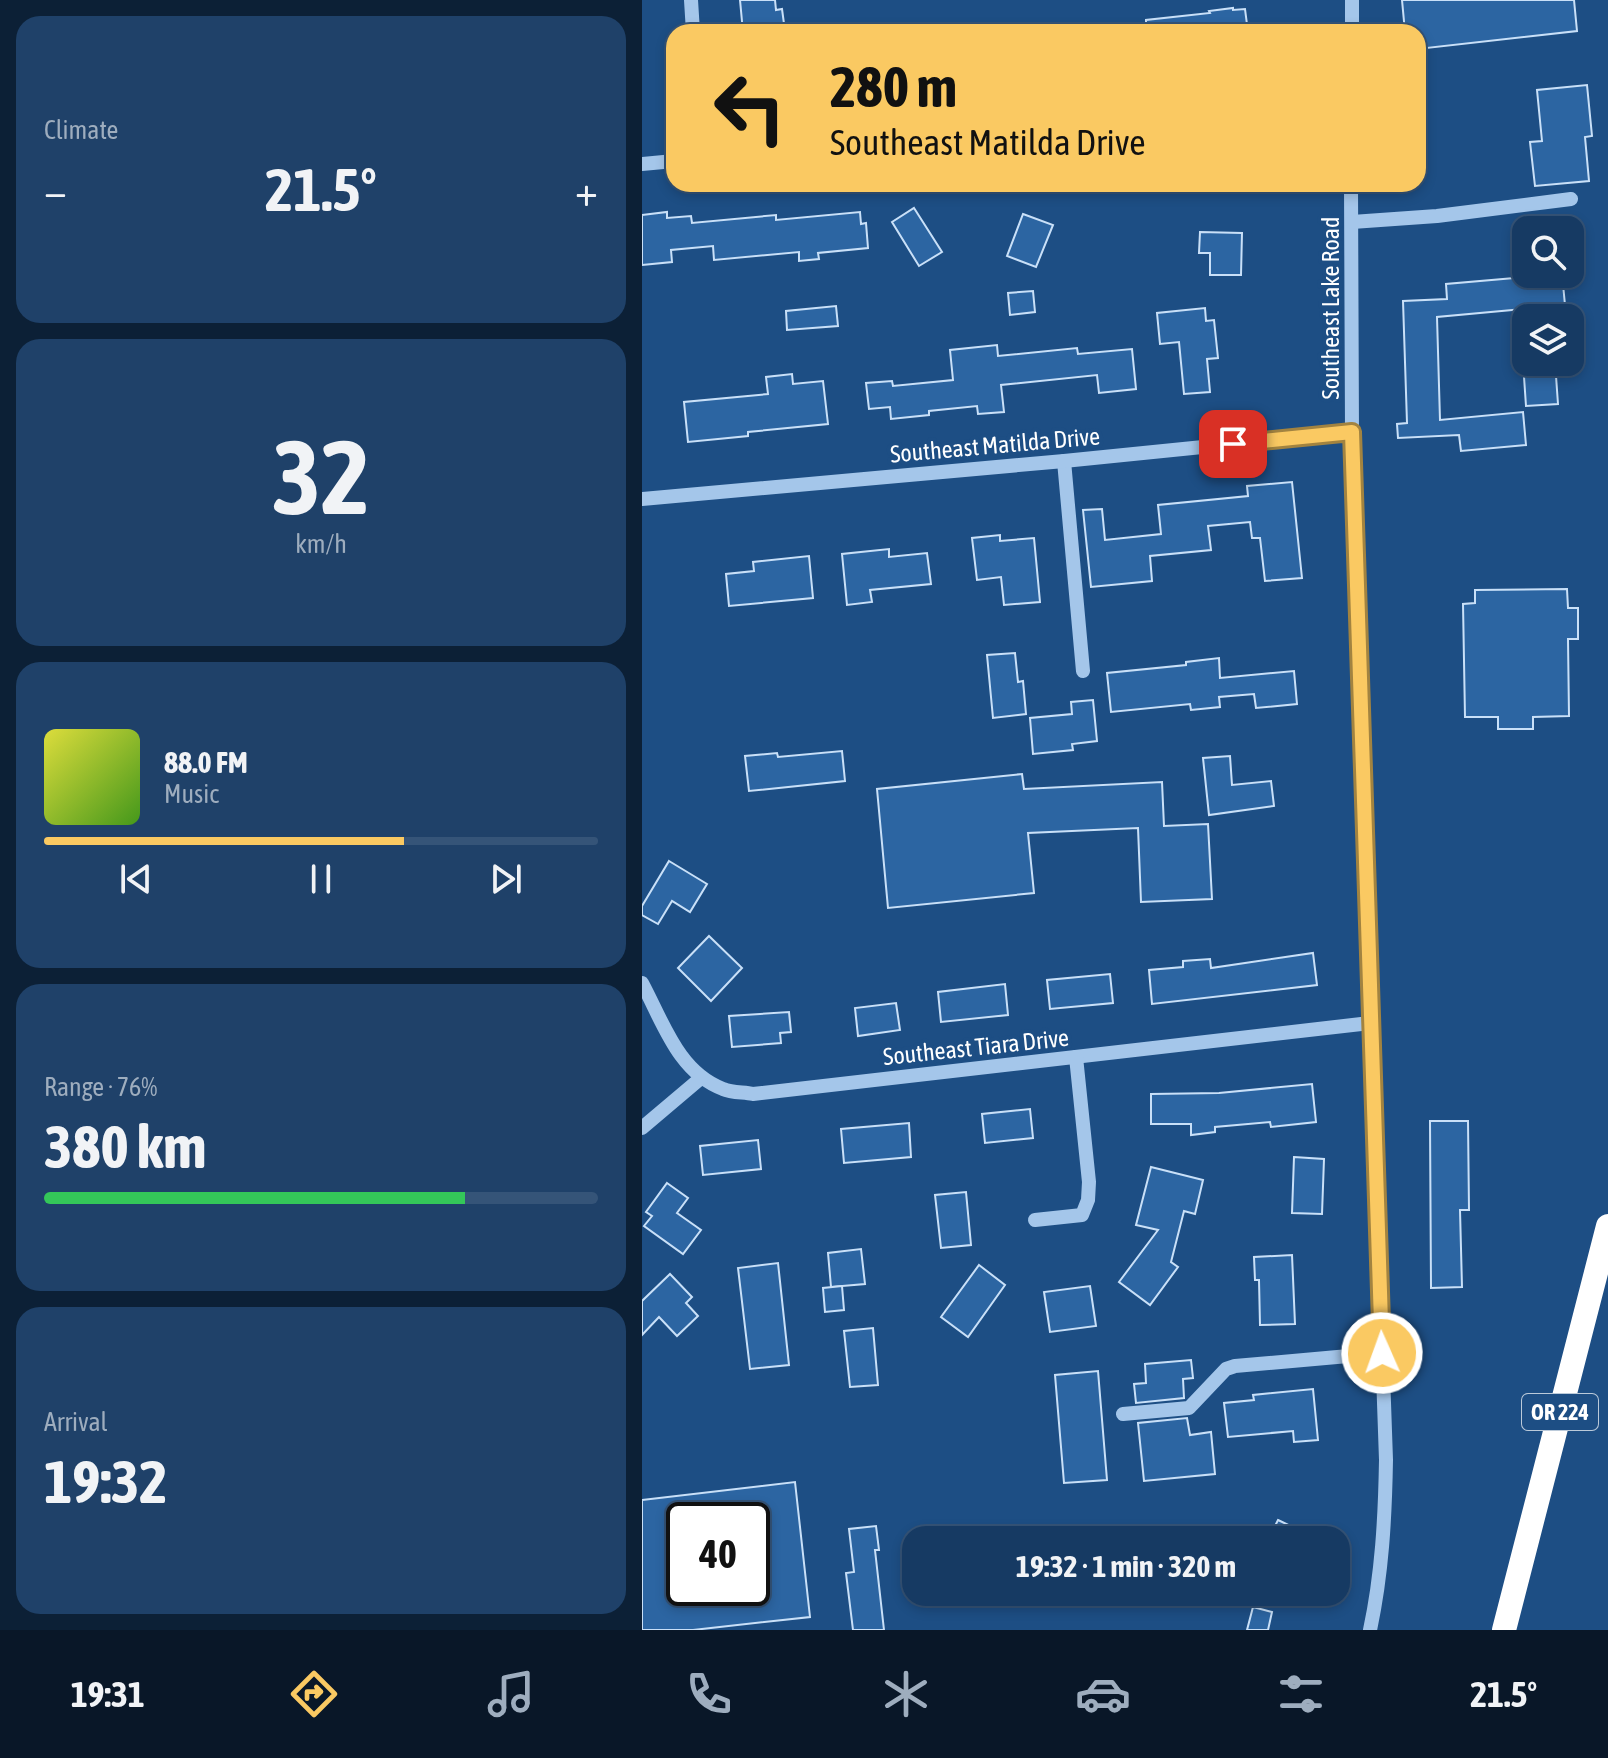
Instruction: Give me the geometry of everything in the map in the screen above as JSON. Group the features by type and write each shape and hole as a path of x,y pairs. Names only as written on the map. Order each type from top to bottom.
{"highway":[{"name":"OR 224","path":"1504,1630 1608,1226"}],"street":[{"path":"691,0 692,24"},
{"path":"1352,0 1352,24"},
{"path":"642,164 666,162"},
{"name":"Southeast Lake Road","path":"1351,192 1352,432 1386,1508 1378,1589 1370,1630"},
{"path":"1352,222 1437,216 1571,199"},
{"name":"Southeast Matilda Drive","path":"642,499 1352,432"},
{"path":"1064,461 1083,671"},
{"name":"Southeast Tiara Drive","path":"642,983 679,1055 701,1078 725,1090 753,1094 1370,1023"},
{"path":"1035,1220 1082,1215 1088,1200 1089,1182 1076,1057"},
{"path":"642,1128 701,1078"},
{"path":"1123,1414 1189,1408 1226,1369 1235,1366 1382,1353"}],"building":[{"path":"740,0 775,0 776,10 782,9 784,24 742,24"},
{"path":"1402,0 1574,0 1577,31 1426,48 1426,24 1404,24"},
{"path":"1245,9 1247,24 1146,24 1146,20"},
{"path":"1587,85 1592,136 1585,137 1589,181 1535,186 1530,142 1542,141 1537,90"},
{"path":"914,208 942,252 919,266 892,222"},
{"path":"667,212 667,218 691,216 692,223 776,215 776,220 860,212 861,224 866,223 868,248 818,253 819,259 799,261 799,252 714,260 713,246 671,250 672,262 642,265 642,215"},
{"path":"1023,214 1053,225 1036,267 1007,256"},
{"path":"1200,232 1242,233 1241,275 1210,275 1210,253 1199,253"},
{"path":"1512,278 1512,288 1563,288 1565,304 1512,304 1512,310 1437,317 1440,420 1523,412 1526,445 1461,451 1459,435 1398,438 1397,424 1407,423 1403,301 1447,299 1446,284"},
{"path":"1033,291 1035,312 1010,315 1008,293"},
{"path":"836,306 838,326 787,330 786,311"},
{"path":"1205,308 1206,321 1214,320 1218,358 1207,359 1210,392 1184,394 1179,342 1160,344 1157,313"},
{"path":"997,345 998,356 1077,348 1078,354 1132,349 1136,389 1099,393 1097,375 1001,385 1004,412 978,414 977,406 891,419 890,407 869,409 866,383 892,381 893,386 953,380 950,350"},
{"path":"792,374 793,384 823,381 828,424 688,442 684,402 768,394 766,377"},
{"path":"1524,376 1556,376 1558,404 1526,406"},
{"path":"1292,482 1302,578 1265,581 1260,538 1252,538 1250,522 1208,526 1211,550 1150,556 1152,581 1091,587 1083,510 1102,509 1105,540 1161,534 1158,505 1248,496 1247,486"},
{"path":"1000,535 1000,541 1034,538 1040,602 1004,605 1001,577 977,580 972,538"},
{"path":"889,549 889,557 927,553 931,584 870,590 872,602 847,605 842,554"},
{"path":"809,556 813,598 729,606 726,574 754,571 753,562"},
{"path":"1567,589 1568,608 1578,608 1578,639 1568,639 1569,716 1533,717 1533,729 1498,729 1498,717 1465,717 1463,604 1475,603 1475,590"},
{"path":"1015,653 1018,682 1023,681 1026,714 993,718 987,655"},
{"path":"1219,658 1220,678 1294,671 1297,704 1256,708 1254,694 1219,697 1220,707 1191,710 1190,704 1111,712 1107,673 1186,665 1186,662"},
{"path":"1093,700 1097,741 1072,744 1073,750 1033,754 1030,718 1072,714 1071,702"},
{"path":"842,751 845,781 749,791 745,756 777,753 778,757"},
{"path":"1230,756 1232,785 1271,781 1274,806 1209,815 1203,758"},
{"path":"1022,774 1024,789 1162,782 1164,826 1208,824 1212,899 1141,902 1138,828 1028,833 1034,893 888,908 877,789"},
{"path":"669,861 707,884 690,912 672,901 658,924 642,915 642,906"},
{"path":"709,936 742,968 711,1001 678,968"},
{"path":"1313,953 1317,985 1152,1004 1149,970 1183,967 1183,961 1210,959 1211,968"},
{"path":"1110,974 1113,1003 1050,1009 1047,980"},
{"path":"1005,984 1008,1015 941,1022 938,992"},
{"path":"896,1003 900,1030 858,1036 855,1008"},
{"path":"789,1012 791,1032 780,1033 781,1043 732,1047 729,1016"},
{"path":"1312,1084 1316,1122 1271,1127 1270,1122 1215,1127 1215,1132 1191,1135 1191,1124 1151,1124 1151,1094 1219,1093"},
{"path":"1030,1109 1033,1138 985,1143 982,1114"},
{"path":"1430,1121 1468,1121 1469,1210 1460,1210 1462,1287 1431,1288"},
{"path":"909,1123 911,1157 844,1163 841,1129"},
{"path":"758,1140 761,1169 703,1175 700,1146"},
{"path":"1294,1157 1324,1159 1322,1214 1292,1213"},
{"path":"1151,1167 1203,1180 1195,1214 1184,1211 1171,1262 1178,1267 1150,1305 1119,1282 1158,1230 1136,1225"},
{"path":"667,1183 688,1198 677,1213 701,1230 683,1254 644,1226 652,1216 646,1212"},
{"path":"966,1192 971,1245 941,1248 935,1195"},
{"path":"861,1249 865,1284 831,1287 828,1253"},
{"path":"1292,1255 1295,1324 1260,1325 1259,1280 1255,1280 1254,1257"},
{"path":"778,1263 789,1365 750,1369 738,1268"},
{"path":"979,1265 1005,1285 968,1337 941,1317"},
{"path":"670,1274 692,1297 686,1303 698,1316 677,1336 659,1317 642,1335 642,1301"},
{"path":"842,1286 844,1310 825,1312 823,1288"},
{"path":"1090,1286 1096,1326 1050,1332 1044,1292"},
{"path":"873,1328 878,1385 850,1387 844,1331"},
{"path":"1191,1360 1193,1378 1183,1379 1184,1398 1136,1403 1134,1384 1146,1383 1145,1364"},
{"path":"1098,1371 1107,1480 1064,1483 1055,1375"},
{"path":"1313,1389 1318,1440 1294,1442 1293,1431 1228,1437 1224,1403 1254,1400 1253,1395"},
{"path":"1187,1418 1190,1435 1211,1432 1215,1474 1144,1481 1138,1423"},
{"path":"795,1482 810,1617 693,1630 642,1630 642,1500"},
{"path":"1278,1520 1291,1526 1275,1526"},
{"path":"876,1526 879,1550 875,1550 884,1630 853,1630 846,1573 854,1572 849,1529"},
{"path":"1253,1607 1272,1612 1268,1630 1247,1630"}],"route":[{"path":"1233,444 1352,432 1382,1353"}]}
